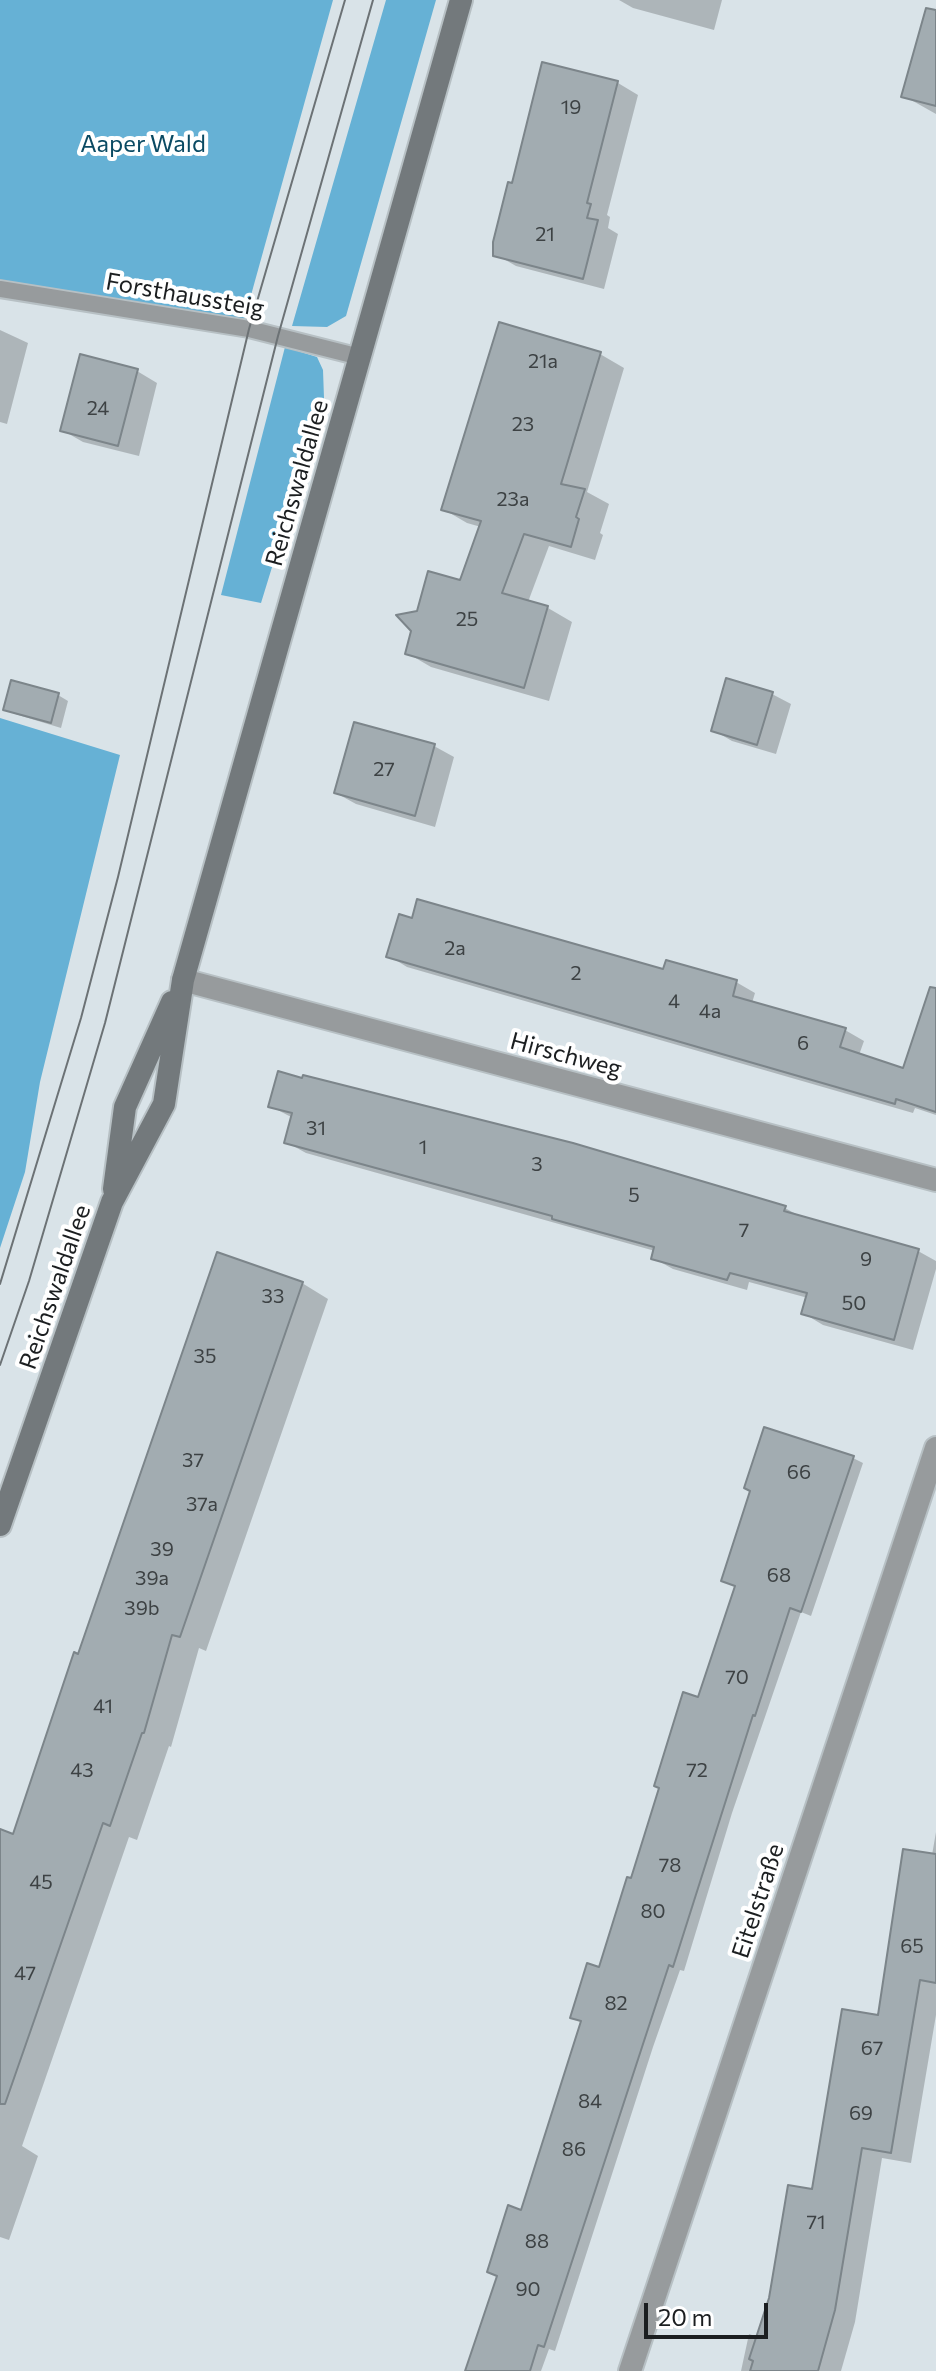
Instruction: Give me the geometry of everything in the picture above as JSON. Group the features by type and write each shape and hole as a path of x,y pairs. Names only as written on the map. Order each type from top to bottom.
{"main road":[{"name":"Reichswaldallee","path":"0,1525 112,1202 164,1104 183,980 461,0"},
{"name":"Reichswaldallee","path":"112,1202 125,1107 183,980"}],"street":[{"name":"Hirschweg","path":"183,980 936,1180"},
{"name":"Eitelstraße","path":"630,2371 936,1448"}],"lane":[{"name":"Forsthaussteig","path":"0,289 249,329 360,357"}],"green space":[{"name":"Aaper Wald","path":"0,0 333,0 243,324 0,287"},
{"path":"386,0 436,0 346,316 327,327 292,326"},
{"path":"285,347 317,357 323,370 324,398 261,603 221,595"},
{"path":"0,718 120,755 40,1082 25,1172 0,1248"}],"building":[{"path":"926,8 936,10 936,106 901,97"},
{"path":"542,62 618,81 587,203 591,204 587,218 598,220 583,279 493,256 493,242 508,182 512,183"},
{"path":"499,322 601,352 561,484 585,489 571,547 524,534 502,593 548,606 524,688 405,654 411,631 396,615 417,611 428,571 460,580 481,521 441,510"},
{"path":"80,354 138,369 118,446 60,431"},
{"path":"726,678 773,692 757,745 711,731"},
{"path":"11,680 59,693 51,723 3,710"},
{"path":"354,722 435,744 415,816 334,793"},
{"path":"417,899 663,969 666,960 737,980 733,996 846,1028 840,1047 903,1068 930,987 936,988 936,1112 896,1099 895,1104 386,957 399,914 412,918"},
{"path":"278,1071 573,1143 786,1206 784,1211 919,1249 894,1340 801,1314 807,1293 730,1273 727,1280 651,1259 654,1247 284,1143 292,1113 268,1107"},
{"path":"217,1252 303,1282 180,1637 172,1635 144,1733 110,1826 103,1823 5,2104 0,2104 0,1829 13,1834 74,1652 78,1654"},
{"path":"764,1427 854,1456 801,1612 790,1608 544,2347 538,2345 530,2371 465,2371 497,2276 487,2272 508,2205 521,2210 581,2021 570,2018 587,1963 599,1967 659,1788 654,1786 683,1692 698,1697 735,1586 721,1581 750,1491 744,1488"},
{"path":"903,1849 936,1854 936,1983 920,1980 891,2153 862,2148 835,2310 818,2371 750,2371 753,2361 749,2359 769,2298 788,2185 812,2189 842,2009 878,2015"}],"tram line":[{"path":"0,1284 81,1018 118,877 249,329 345,0"},
{"path":"0,1365 29,1281 105,1023 278,336 373,0"}]}
